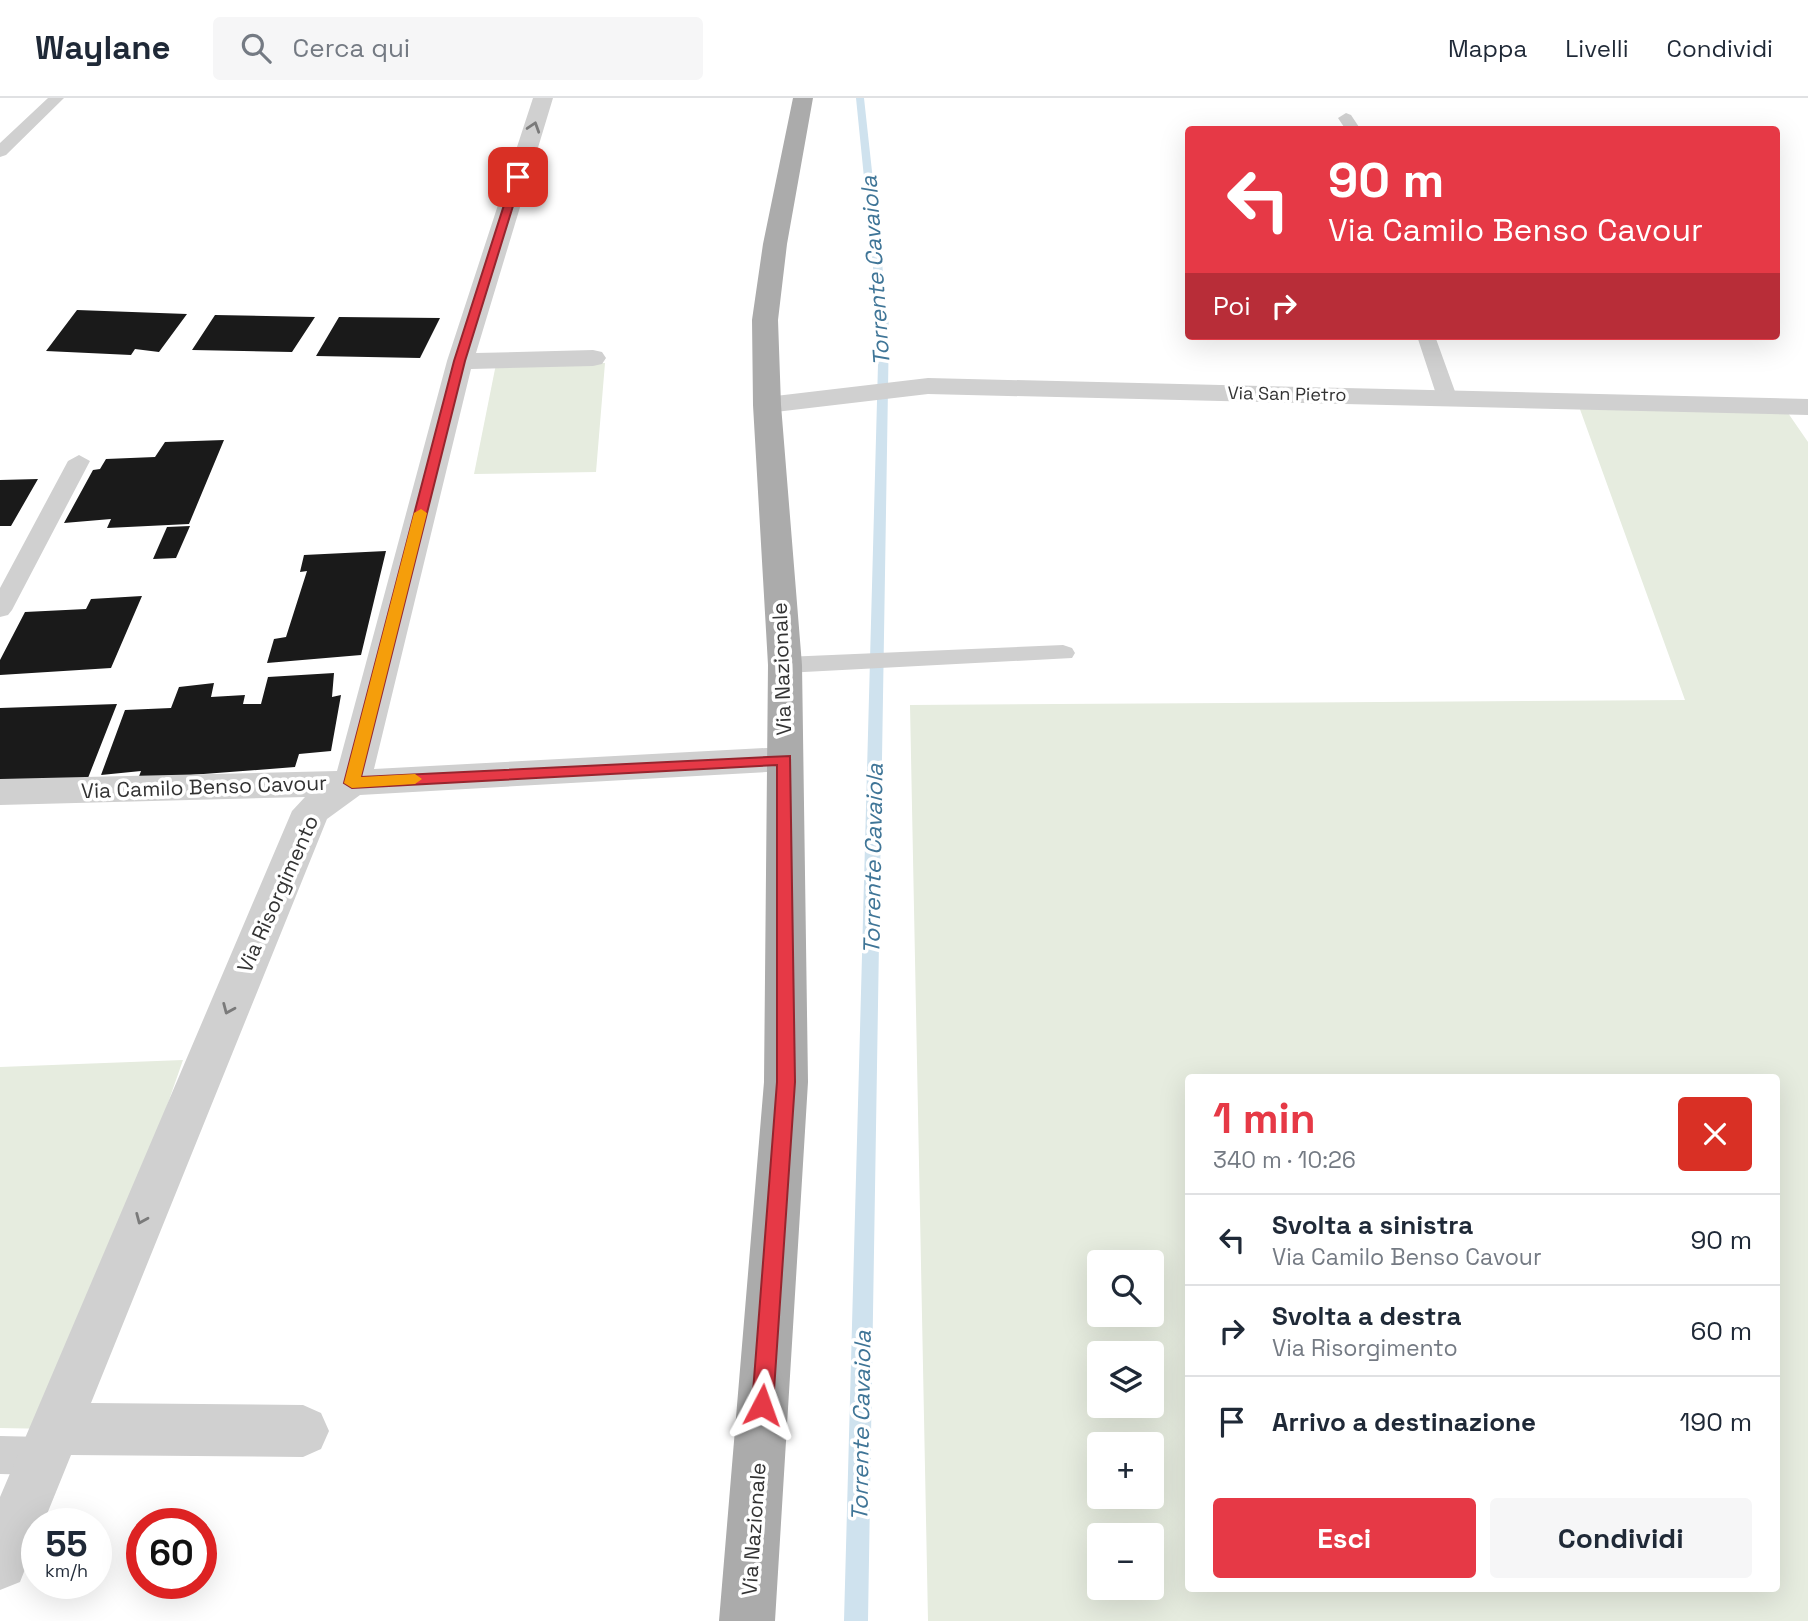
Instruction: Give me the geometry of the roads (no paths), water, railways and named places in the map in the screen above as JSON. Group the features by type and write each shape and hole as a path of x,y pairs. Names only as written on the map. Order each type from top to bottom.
{"main road":[{"name":"Via Nazionale","path":"747,1621 786,1082 785,665 767,405 765,320 775,244 803,98"}],"street":[{"path":"352,783 460,361 543,98"},
{"path":"460,361 593,358"},
{"name":"Via San Pietro","path":"767,405 928,386 1808,407"},
{"name":"Via Camilo Benso Cavour","path":"0,792 352,783 785,759"},
{"name":"Via Risorgimento","path":"0,1562 32,1447 311,811 352,783"},
{"path":"32,1447 303,1431"}],"lane":[{"path":"0,152 57,98"},
{"path":"1427,340 1447,397"},
{"path":"0,610 79,461"},
{"path":"785,665 1063,653"}],"waterway":[{"name":"Torrente Cavaiola","path":"856,1621 884,327 860,98"}]}
